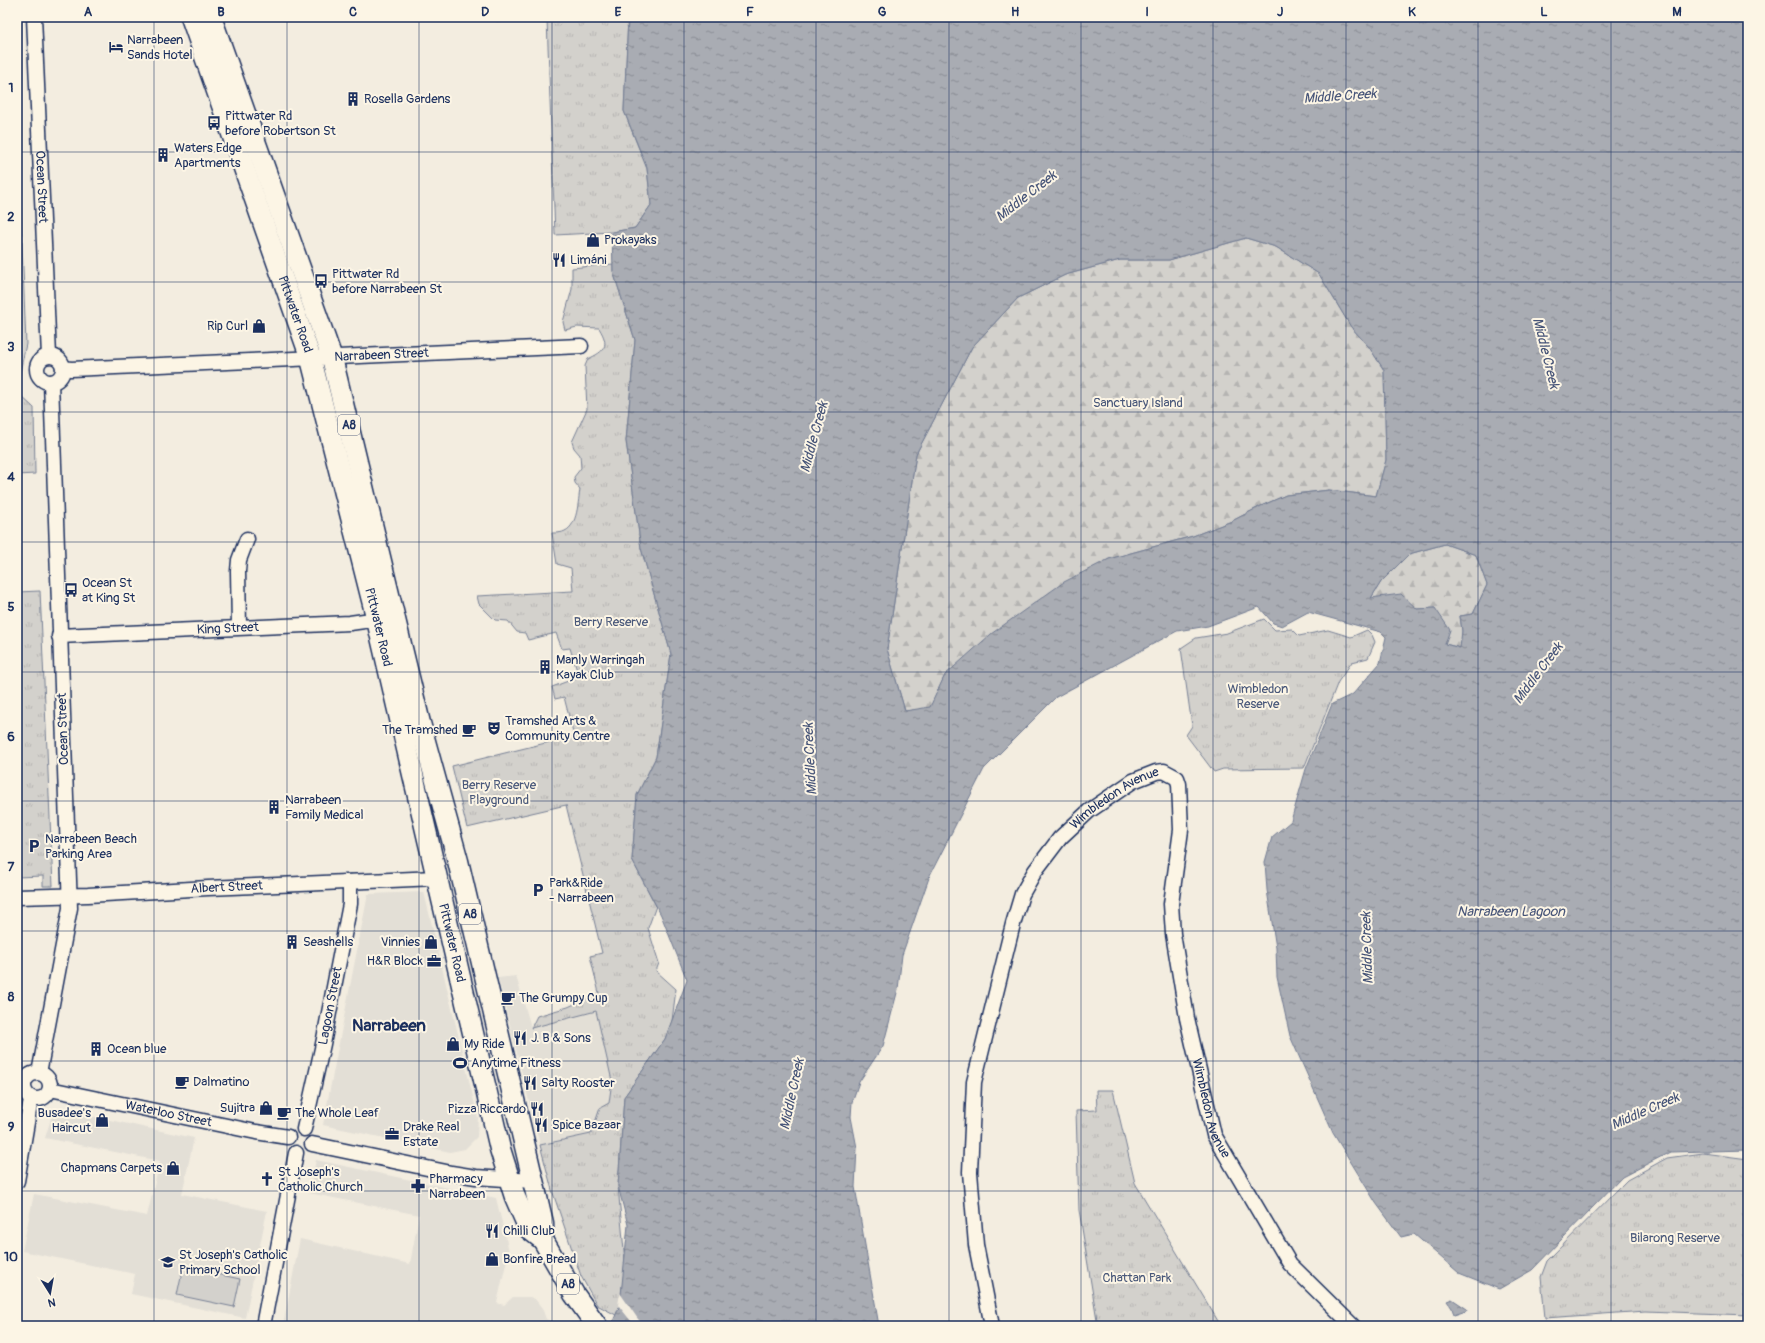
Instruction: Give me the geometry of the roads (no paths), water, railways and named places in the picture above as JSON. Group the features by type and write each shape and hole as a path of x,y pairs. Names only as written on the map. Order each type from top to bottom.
{"highway":[{"name":"Pittwater Road","path":"190,17 311,359 386,618 420,723 458,861 543,1223 543,1240"},
{"name":"Pittwater Road","path":"212,17 332,358 386,618 436,878 500,1149 509,1180 514,1197 529,1229 543,1240 574,1294 597,1326"}],"street":[{"name":"Ocean Street","path":"34,17 49,356"},
{"name":"Narrabeen Street","path":"63,368 71,369 311,359 581,346"},
{"path":"49,356 58,359 63,368 60,378 51,382 40,378 37,372 38,363 49,356"},
{"name":"Ocean Street","path":"39,1073 66,936 70,896 51,382"},
{"path":"239,627 239,560 247,539"},
{"name":"King Street","path":"60,636 350,623 386,618"},
{"name":"Wimbledon Avenue","path":"992,1326 976,1245 970,1172 974,1082 1014,918 1022,894 1035,871 1060,838 1089,811 1133,781 1156,772 1164,771 1177,778 1179,784 1180,830 1171,904 1173,934 1187,1018 1214,1135 1290,1264 1353,1326"},
{"name":"Albert Street","path":"17,897 54,895 70,896 208,888 436,878"},
{"name":"Lagoon Street","path":"304,1129 323,1044 350,904 350,882"},
{"path":"39,1073 49,1080 49,1093 42,1098 31,1098 24,1092 20,1083 31,1074 39,1073"},
{"name":"Waterloo Street","path":"50,1089 284,1137"},
{"path":"17,1181 31,1098"},
{"path":"304,1129 310,1134 311,1146 304,1153 296,1153 288,1146 284,1137 294,1130 304,1129"},
{"path":"311,1146 451,1173 509,1180 533,1181"},
{"path":"263,1326 296,1153"}],"water":[{"name":"Narrabeen Lagoon","path":"628,17 1748,17 1748,1150 1670,1152 1622,1177 1532,1270 1499,1289 1459,1273 1414,1234 1401,1237 1376,1203 1333,1133 1290,1036 1277,977 1276,948 1267,890 1265,862 1272,837 1291,821 1306,769 1332,704 1353,694 1380,663 1386,637 1381,632 1308,612 1282,626 1273,623 1259,607 1208,626 1177,631 1056,697 984,769 930,875 902,955 898,989 883,1046 859,1082 852,1102 851,1117 857,1148 855,1187 879,1326 611,1326 620,1305 628,1225 618,1186 624,1097 665,1039 687,980 661,915 632,860 637,795 656,757 671,654 641,548 626,441 635,340 613,271 612,232 635,228 651,205 647,168 624,111","holes":["1246,238 1276,247 1319,274 1351,327 1369,347 1384,370 1386,460 1376,496 1329,490 1286,495 1232,521 1193,536 1109,559 1064,582 991,634 945,675 930,707 905,711 887,649 916,454 972,347 1018,298 1065,275 1120,260 1169,260","1445,544 1476,555 1487,585 1473,614 1460,616 1462,631 1460,648 1445,644 1450,630 1435,608 1417,609 1401,594 1371,598 1381,582 1409,554"]},
{"path":"1452,1299 1467,1309 1466,1311 1454,1315 1452,1308 1447,1301"}],"place":[{"name":"Narrabeen Sands Hotel","path":"116,47"},
{"name":"Rosella Gardens","path":"353,99"},
{"name":"Pittwater Rd before Robertson St","path":"214,123"},
{"name":"Waters Edge Apartments","path":"163,155"},
{"name":"Prokayaks","path":"593,240"},
{"name":"Limáni","path":"559,260"},
{"name":"Pittwater Rd before Narrabeen St","path":"321,281"},
{"name":"Rip Curl","path":"259,326"},
{"name":"Ocean St at King St","path":"71,590"},
{"name":"Manly Warringah Kayak Club","path":"545,667"},
{"name":"Tramshed Arts & Community Centre","path":"494,728"},
{"name":"The Tramshed","path":"469,730"},
{"name":"Narrabeen Family Medical","path":"274,807"},
{"name":"Narrabeen Beach Parking Area","path":"34,846"},
{"name":"Park&Ride - Narrabeen","path":"538,890"},
{"name":"Seashells","path":"292,942"},
{"name":"Vinnies","path":"431,942"},
{"name":"H&R Block","path":"434,961"},
{"name":"The Grumpy Cup","path":"508,998"},
{"name":"J. B & Sons","path":"520,1038"},
{"name":"My Ride","path":"453,1044"},
{"name":"Ocean blue","path":"96,1049"},
{"name":"Anytime Fitness","path":"460,1063"},
{"name":"Dalmatino","path":"182,1082"},
{"name":"Salty Rooster","path":"530,1083"},
{"name":"Sujitra","path":"266,1108"},
{"name":"Pizza Riccardo","path":"537,1109"},
{"name":"The Whole Leaf","path":"284,1113"},
{"name":"Busadee's Haircut","path":"102,1120"},
{"name":"Spice Bazaar","path":"541,1125"},
{"name":"Drake Real Estate","path":"392,1134"},
{"name":"Chapmans Carpets","path":"173,1168"},
{"name":"St Joseph's Catholic Church","path":"267,1179"},
{"name":"Pharmacy Narrabeen","path":"418,1186"},
{"name":"Chilli Club","path":"492,1231"},
{"name":"Bonfire Bread","path":"492,1259"},
{"name":"St Joseph's Catholic Primary School","path":"168,1262"}],"district":[{"name":"Narrabeen","path":"389,1025"}],"water label":[{"name":"Middle Creek","path":"1340,96"},
{"name":"Middle Creek","path":"1026,196"},
{"name":"Middle Creek","path":"1546,353"},
{"name":"Middle Creek","path":"814,437"},
{"name":"Middle Creek","path":"1538,673"},
{"name":"Middle Creek","path":"810,759"},
{"name":"Middle Creek","path":"1367,948"},
{"name":"Middle Creek","path":"792,1094"},
{"name":"Middle Creek","path":"1645,1111"}],"park label":[{"name":"Sanctuary Island","path":"1138,403"},
{"name":"Berry Reserve","path":"611,622"},
{"name":"Wimbledon Reserve","path":"1258,696"},
{"name":"Berry Reserve Playground","path":"499,792"},
{"name":"Bilarong Reserve","path":"1675,1238"},
{"name":"Chattan Park","path":"1137,1278"}]}
